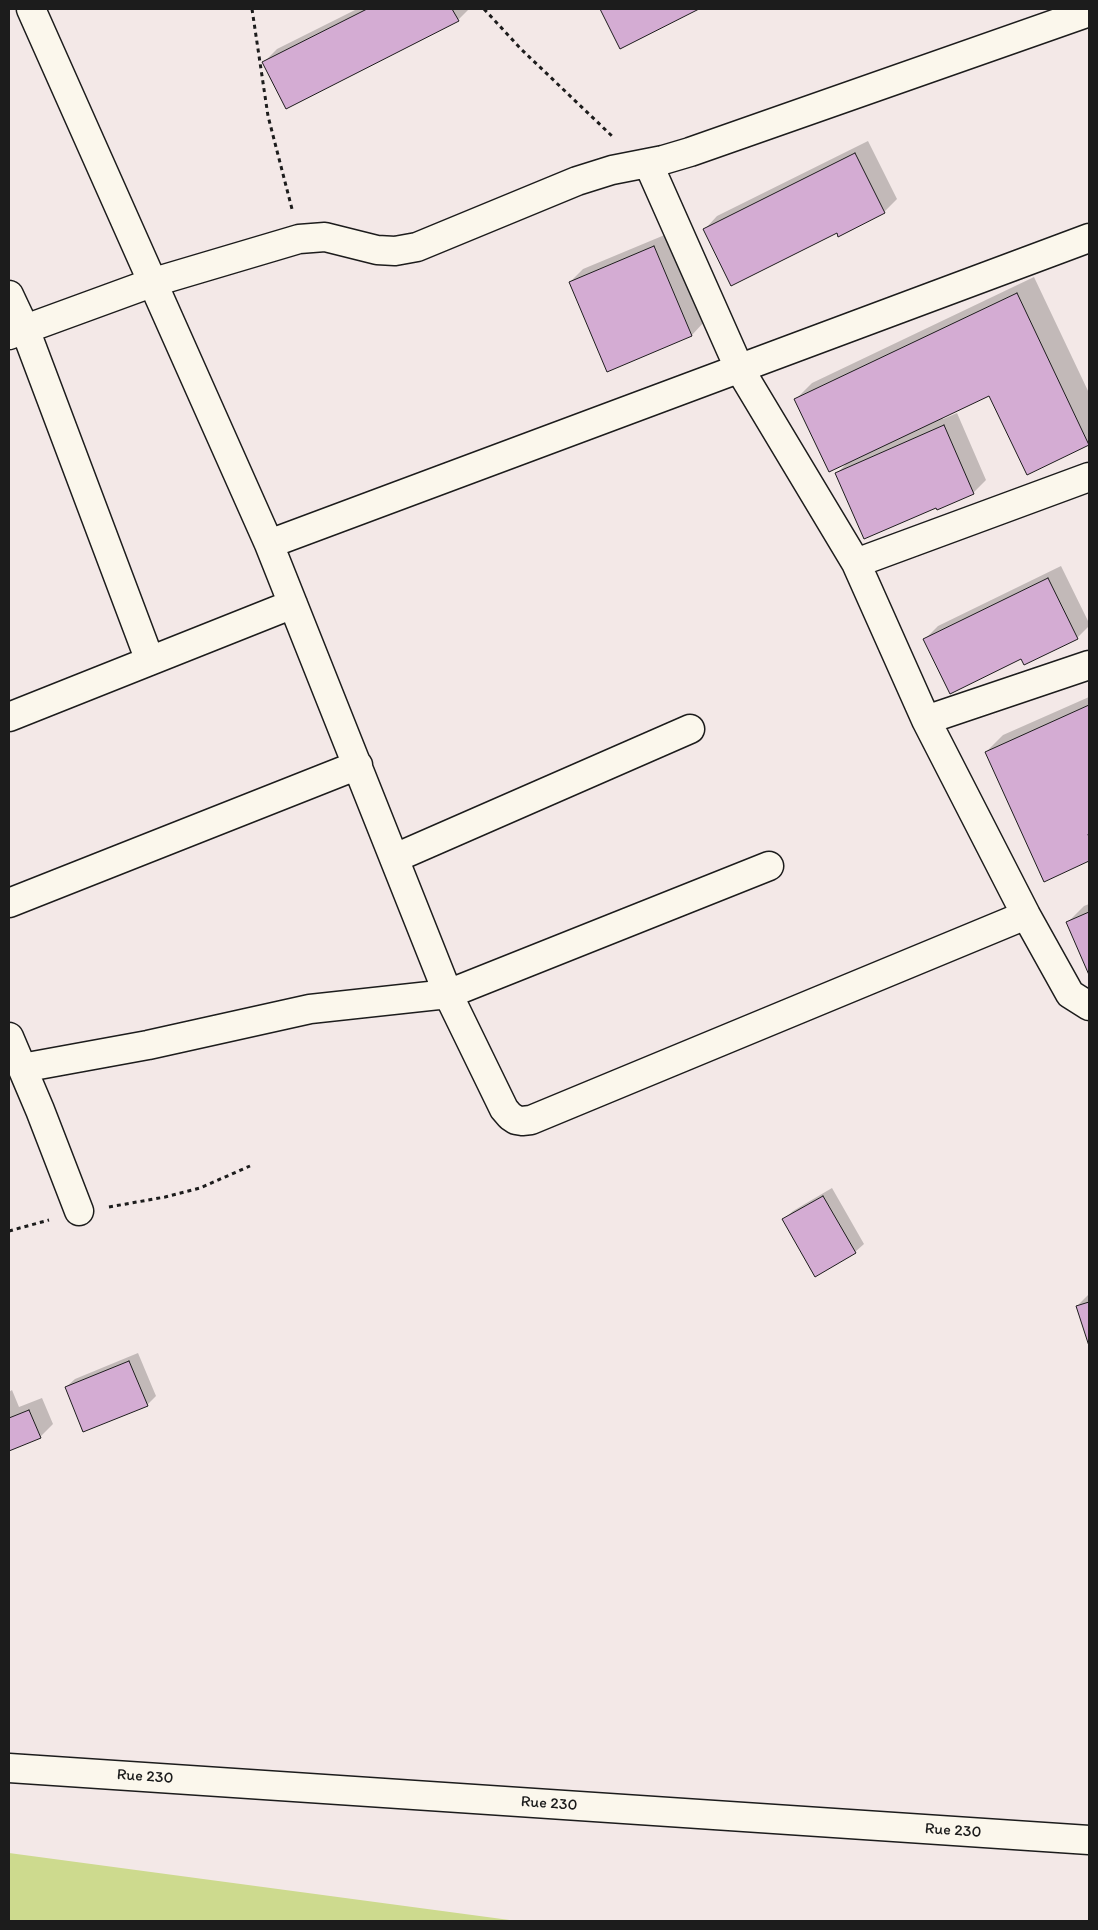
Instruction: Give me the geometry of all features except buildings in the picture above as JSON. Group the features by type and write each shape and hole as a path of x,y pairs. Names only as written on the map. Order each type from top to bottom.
{"street":[{"path":"31,9 269,544 448,994 504,1109 510,1116 522,1121 540,1116 1026,915"},
{"path":"13,333 154,282 300,239 324,237 377,250 396,251 417,246 577,181 612,170 690,152 1089,12"},
{"path":"648,163 738,368 856,563 926,720 1026,915 1070,994 1089,1006"},
{"path":"269,544 1089,238"},
{"path":"9,295 13,333 150,661"},
{"path":"856,563 1089,477"},
{"path":"9,717 293,604"},
{"path":"926,720 1089,665"},
{"path":"395,858 690,729"},
{"path":"9,903 358,765"},
{"path":"22,1068 148,1045 310,1009 448,994 769,866"},
{"path":"9,1037 79,1211"},
{"name":"Rue 230","path":"9,1768 1089,1840"}],"path":[{"path":"252,9 268,116 300,239"},
{"path":"484,9 520,49 609,134 648,163"},
{"path":"9,1231 79,1211 146,1200 200,1188 250,1166"}],"green space":[{"path":"9,1853 517,1921 9,1921"}]}
